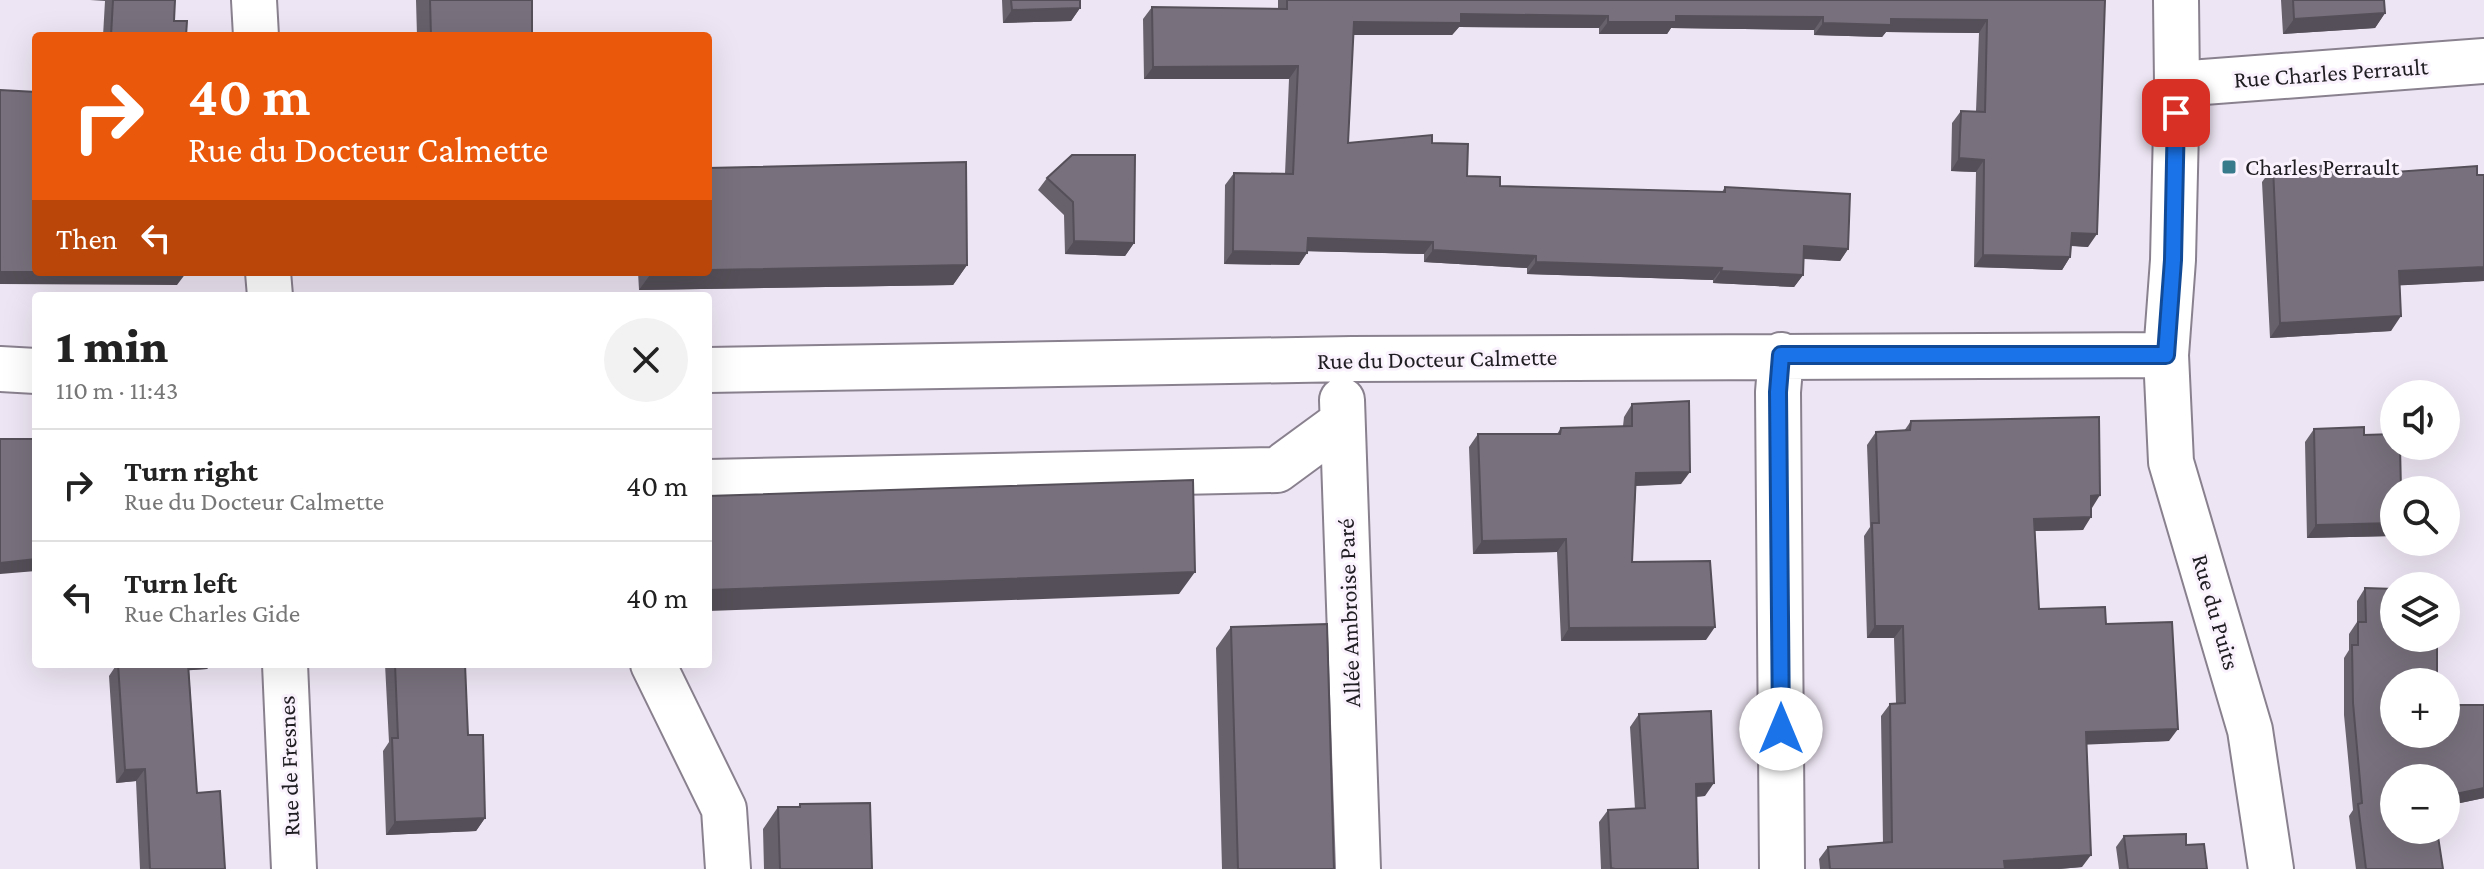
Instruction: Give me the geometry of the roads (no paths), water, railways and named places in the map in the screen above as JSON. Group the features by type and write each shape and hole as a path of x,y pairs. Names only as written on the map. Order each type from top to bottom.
{"street":[{"path":"254,0 256,32"},
{"name":"Rue du Puits","path":"2176,0 2173,260 2166,355 2171,462 2250,730 2271,869"},
{"name":"Rue Charles Perrault","path":"2177,84 2484,61"},
{"path":"1781,355 1778,392 1782,869"},
{"name":"Rue du Docteur Calmette","path":"712,370 1352,359 2166,355"},
{"name":"Allée Ambroise Paré","path":"1352,359 1341,403 1341,423 1358,869"},
{"path":"0,369 32,371"},
{"path":"712,482 1277,470 1341,423"},
{"name":"Rue de Fresnes","path":"285,668 294,869"},
{"path":"655,668 724,809 728,869"}],"place":[{"name":"Charles Perrault","path":"2229,167"}]}
